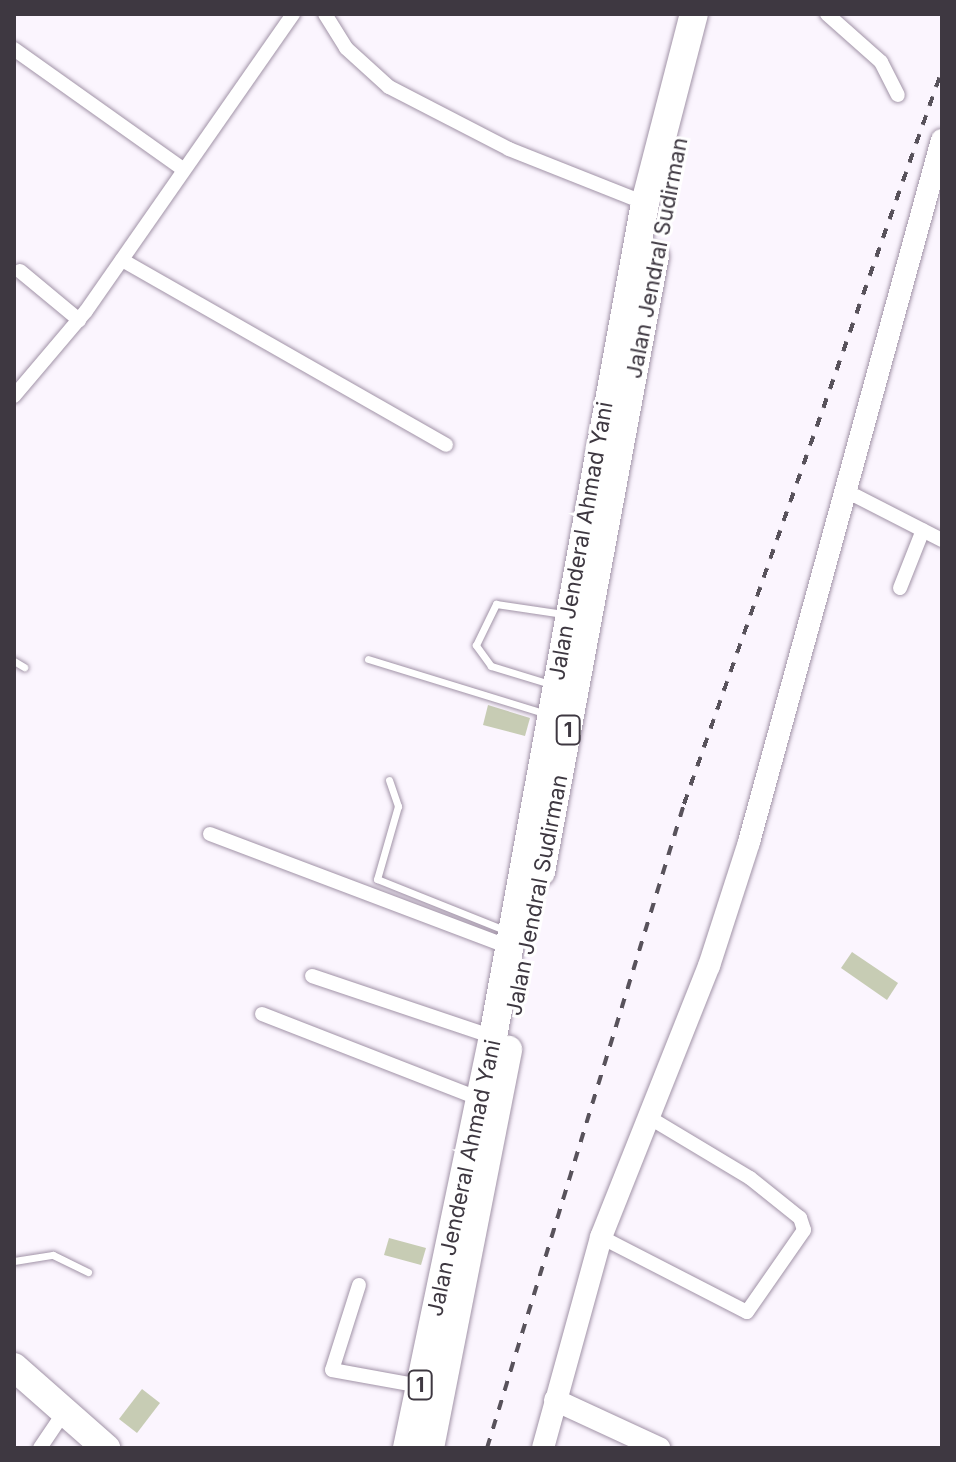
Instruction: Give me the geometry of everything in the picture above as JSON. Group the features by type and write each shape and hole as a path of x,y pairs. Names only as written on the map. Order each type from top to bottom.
{"highway":[{"name":"Jalan Jenderal Ahmad Yani","path":"578,618 645,203 694,14"},
{"name":"Jalan Jendral Sudirman","path":"430,1448 578,618 665,201 714,14"},
{"name":"Jalan Jenderal Ahmad Yani","path":"407,1448 493,1037 550,714 565,687"},
{"path":"14,1367 106,1448"}],"street":[{"path":"14,396 79,320 122,260 180,167 293,14"},
{"path":"325,14 346,48 389,87 509,149 645,203"},
{"path":"827,14 881,62 898,95"},
{"path":"14,49 180,167"},
{"path":"543,1448 601,1237 709,966 855,462 942,140"},
{"path":"122,260 446,445"},
{"path":"20,271 79,320"},
{"path":"833,536 856,496 855,462"},
{"path":"856,496 942,540"},
{"path":"900,588 923,530"},
{"path":"210,834 510,939"},
{"path":"312,976 493,1037"},
{"path":"262,1014 478,1098"},
{"path":"601,1237 747,1312 804,1230 800,1218 750,1178 647,1116"},
{"path":"359,1285 332,1370 420,1386"},
{"path":"555,1400 659,1448"},
{"path":"40,1448 65,1411"}],"lane":[{"path":"565,687 491,666 476,645 496,604 578,618"},
{"path":"368,659 550,714"},
{"path":"14,661 24,667"},
{"path":"389,780 398,806 377,879 510,939"},
{"path":"14,1261 53,1255 88,1272"}],"building":[{"path":"488,705 530,718 525,736 483,725"},
{"path":"852,952 898,983 887,1000 841,968"},
{"path":"389,1238 426,1248 421,1265 384,1255"},
{"path":"142,1389 160,1403 137,1433 119,1419"}],"railway":[{"path":"487,1448 684,804 942,70"}]}
